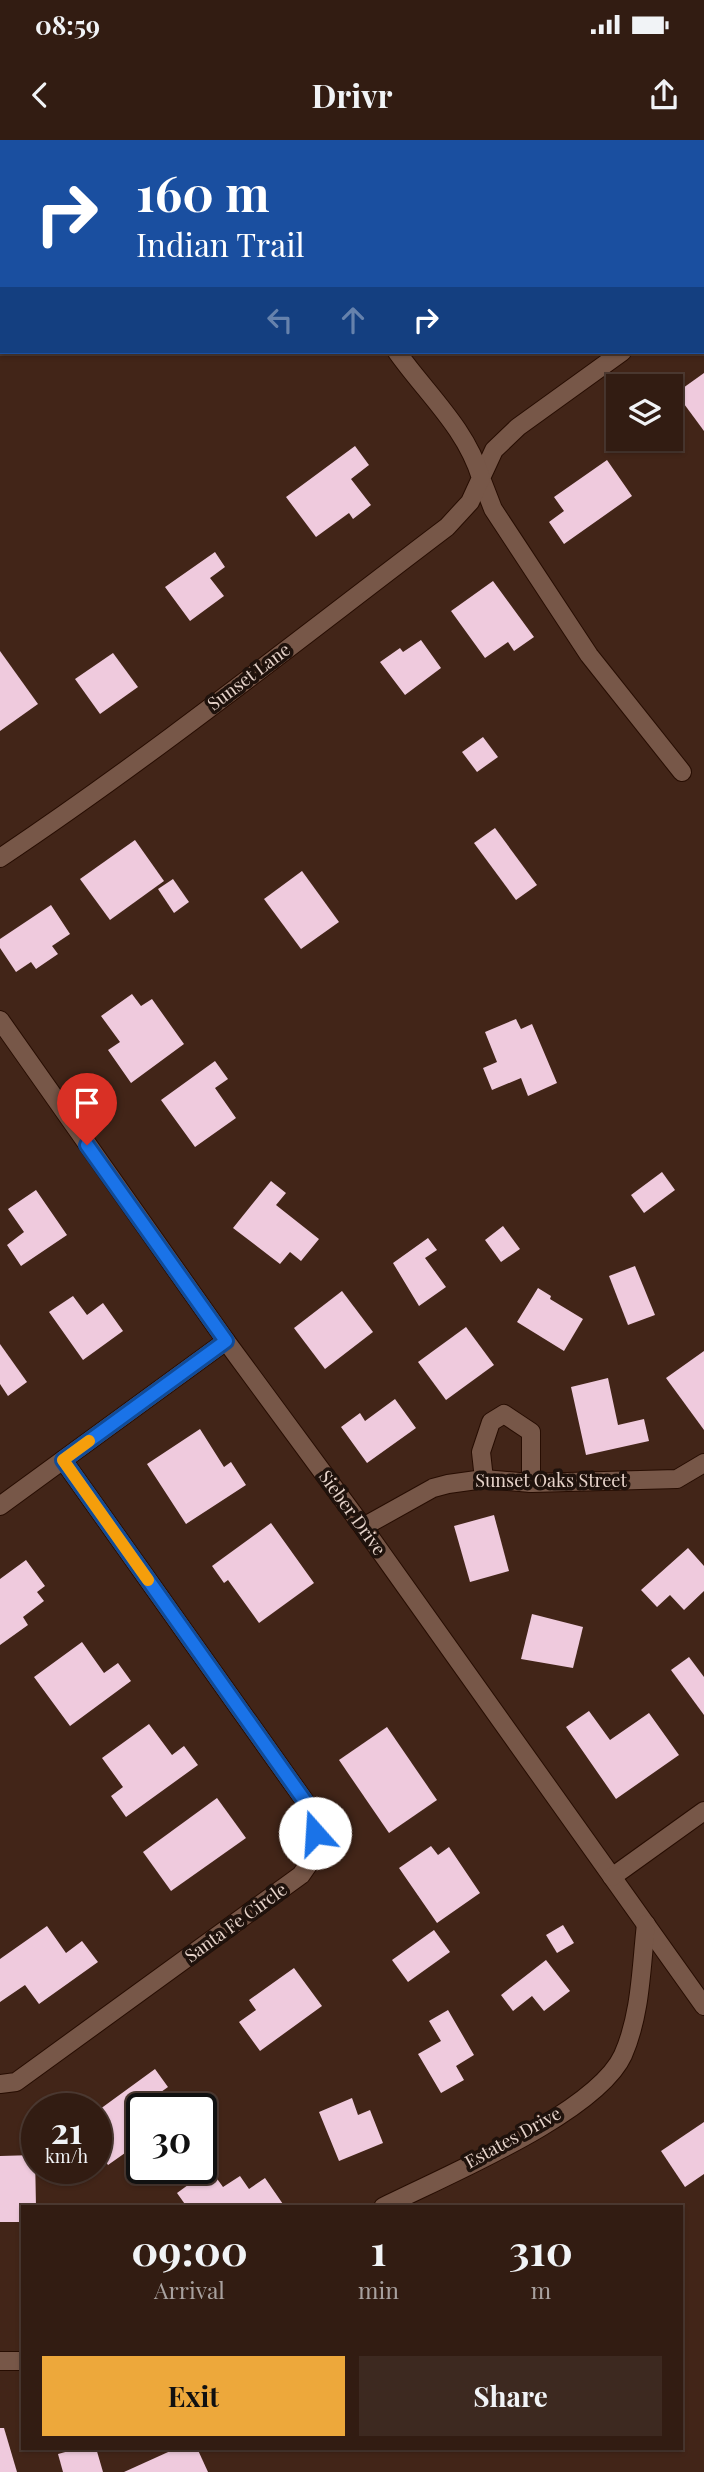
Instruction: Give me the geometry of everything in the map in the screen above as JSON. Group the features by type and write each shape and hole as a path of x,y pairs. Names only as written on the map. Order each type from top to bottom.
{"street":[{"path":"399,354 460,432 476,460 494,509 589,655 682,772"},
{"name":"Sunset Lane","path":"0,858 90,796 447,527 470,502 495,450 518,427 619,354"},
{"name":"Sieber Drive","path":"0,1020 226,1341 363,1527 704,2006"},
{"path":"0,1506 226,1341"},
{"path":"484,1479 481,1452 491,1422 505,1414 531,1432 531,1483"},
{"name":"Santa Fe Circle","path":"0,2084 16,2082 302,1875 317,1852 314,1814 63,1460"},
{"name":"Sunset Oaks Street","path":"363,1527 433,1488 484,1479 531,1483 677,1479 704,1463"},
{"path":"612,1877 704,1811"},
{"name":"Estates Drive","path":"387,2205 551,2121 601,2084 622,2057 635,2020 646,1924"},
{"path":"0,2361 21,2361"}],"building":[{"path":"704,373 704,431 683,402 683,388"},
{"path":"355,446 369,465 351,479 371,505 353,519 349,513 316,537 286,497"},
{"path":"607,460 632,496 564,544 549,522 564,511 554,497"},
{"path":"215,552 225,567 210,578 224,596 190,621 165,587"},
{"path":"493,581 534,637 514,651 508,642 485,658 451,611"},
{"path":"421,640 441,668 405,695 380,662 400,648 403,652"},
{"path":"0,651 38,704 0,731"},
{"path":"113,653 138,687 100,714 75,679"},
{"path":"483,737 498,757 477,772 462,752"},
{"path":"495,828 537,885 516,900 474,843"},
{"path":"135,840 164,881 110,920 80,879"},
{"path":"302,871 339,922 301,949 264,899"},
{"path":"173,879 189,902 174,913 158,889"},
{"path":"51,905 70,934 52,946 58,954 36,969 31,962 16,972 0,948 0,939"},
{"path":"132,994 141,1006 152,999 184,1044 131,1083 108,1050 120,1042 101,1016"},
{"path":"516,1019 521,1029 532,1024 557,1083 528,1096 521,1078 492,1090 483,1068 497,1062 485,1032"},
{"path":"215,1061 228,1079 215,1088 236,1118 195,1147 161,1100"},
{"path":"662,1172 675,1190 644,1213 631,1195"},
{"path":"271,1181 286,1193 276,1205 319,1239 301,1261 290,1252 280,1264 233,1228"},
{"path":"36,1190 67,1235 21,1266 7,1245 24,1232 8,1209"},
{"path":"503,1226 520,1249 501,1262 485,1240"},
{"path":"428,1238 437,1250 425,1258 446,1287 419,1306 393,1263"},
{"path":"635,1266 655,1315 628,1325 609,1276"},
{"path":"538,1288 551,1296 550,1299 583,1319 564,1351 517,1322"},
{"path":"342,1291 373,1332 325,1369 294,1328"},
{"path":"73,1296 87,1315 103,1303 123,1331 83,1360 49,1312"},
{"path":"466,1327 494,1365 446,1400 418,1362"},
{"path":"0,1344 27,1382 8,1396 0,1384"},
{"path":"704,1351 704,1430 666,1378"},
{"path":"608,1378 618,1425 644,1419 649,1441 586,1455 571,1387"},
{"path":"395,1399 416,1428 367,1463 341,1427 360,1413 365,1421"},
{"path":"200,1429 224,1467 231,1462 246,1485 186,1524 147,1464"},
{"path":"494,1515 509,1571 470,1582 454,1526"},
{"path":"271,1523 314,1583 259,1623 228,1580 224,1583 212,1566"},
{"path":"688,1548 704,1566 704,1591 684,1610 670,1595 657,1607 641,1590"},
{"path":"26,1560 45,1586 37,1592 44,1601 23,1617 28,1625 0,1645 0,1579"},
{"path":"532,1614 583,1627 573,1668 521,1659"},
{"path":"82,1642 104,1673 118,1663 131,1681 70,1726 34,1677"},
{"path":"689,1657 704,1677 704,1715 671,1670"},
{"path":"589,1711 610,1740 649,1713 679,1755 616,1799 566,1727"},
{"path":"149,1724 172,1755 184,1746 198,1765 126,1817 111,1796 123,1787 102,1758"},
{"path":"387,1727 437,1800 389,1833 339,1760"},
{"path":"217,1798 246,1838 171,1891 143,1852"},
{"path":"431,1846 438,1855 449,1847 480,1893 437,1923 399,1868"},
{"path":"563,1925 574,1943 557,1953 546,1935"},
{"path":"47,1926 66,1953 82,1941 98,1962 39,2004 25,1985 0,2002 0,1959"},
{"path":"434,1930 450,1952 408,1982 392,1960"},
{"path":"546,1960 570,1991 544,2011 532,1996 513,2011 501,1995"},
{"path":"294,1968 322,2006 260,2051 239,2022 256,2010 249,2000"},
{"path":"448,2010 474,2055 456,2066 464,2080 441,2093 418,2054 441,2041 429,2021"},
{"path":"155,2069 168,2087 162,2093 126,2093 126,2152 112,2162 112,2100"},
{"path":"352,2098 358,2115 370,2110 383,2143 339,2161 319,2112"},
{"path":"704,2122 704,2174 685,2187 661,2151"},
{"path":"21,2155 21,2184 36,2184 36,2205 21,2205 21,2222 0,2222 0,2156"},
{"path":"240,2176 249,2189 265,2178 284,2205 186,2205 177,2193 189,2184 217,2184 217,2179 223,2187"},
{"path":"0,2428 4,2428 17,2472 0,2472"},
{"path":"73,2450 97,2450 103,2472 63,2472 58,2454"},
{"path":"173,2450 198,2450 208,2472 124,2472"}],"slow traffic":[{"path":"89,1441 63,1460 148,1580"}],"route":[{"path":"87,1145 226,1341 63,1460 314,1814 315,1833"}]}
